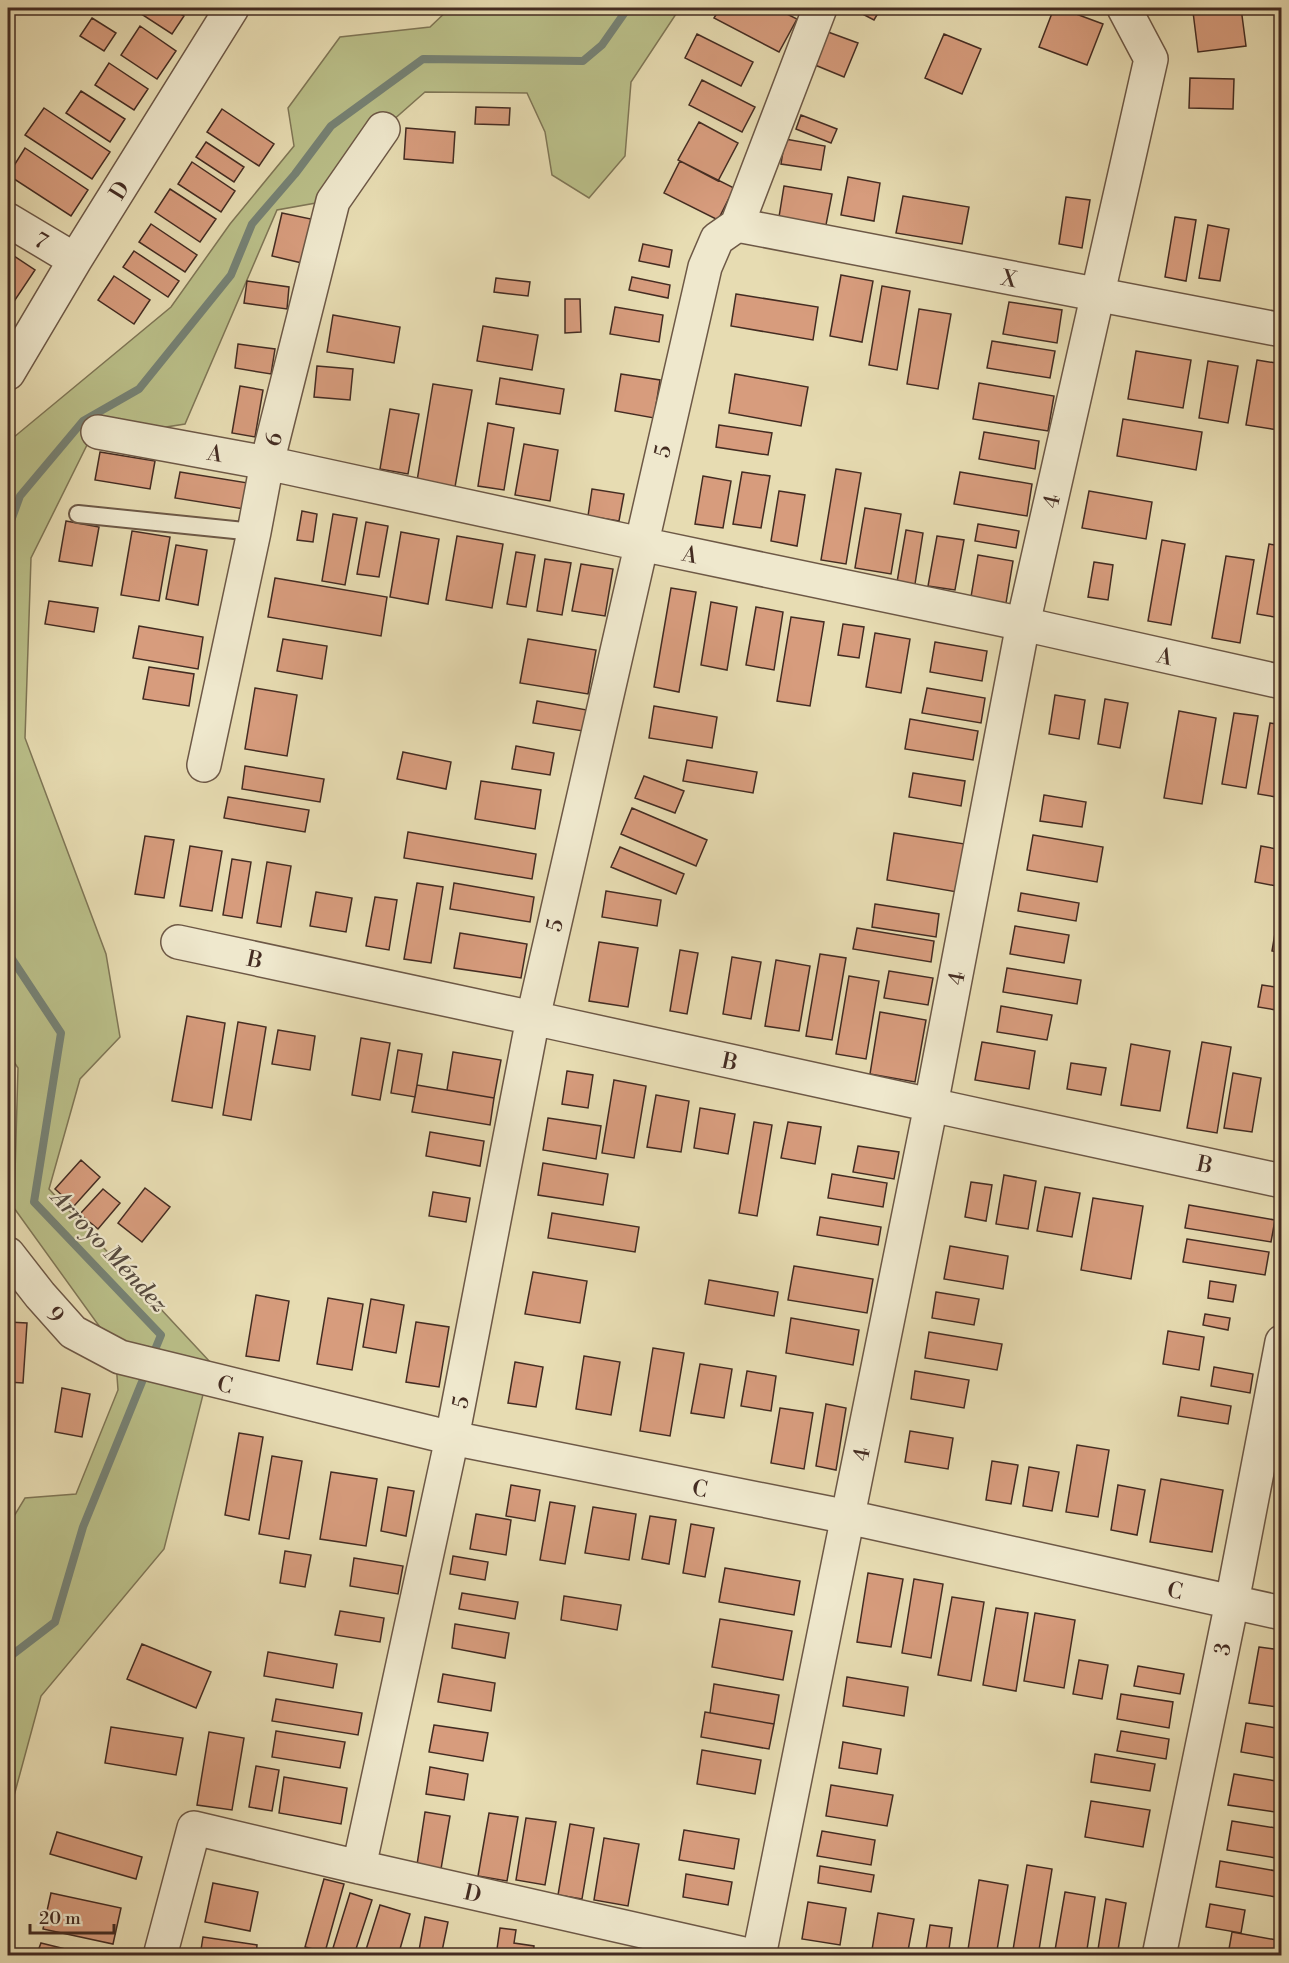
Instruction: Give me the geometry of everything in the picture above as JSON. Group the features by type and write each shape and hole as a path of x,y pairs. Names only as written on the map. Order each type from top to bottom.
{"street":[{"name":"D","path":"8,373 75,260 232,8"},
{"name":"5","path":"359,1867 452,1438 533,1018 705,267 717,239 737,225 820,8"},
{"name":"4","path":"759,1956 931,1105 1023,624 1151,59 1124,8"},
{"name":"6","path":"204,765 255,532 267,463 333,201 383,129"},
{"name":"7","path":"8,220 75,260"},
{"name":"X","path":"737,225 1281,330"},
{"name":"A","path":"98,432 267,463 1023,624 1281,682"},
{"name":"B","path":"178,942 1281,1181"},
{"name":"9","path":"8,1254 40,1296 73,1332 120,1357"},
{"name":"3","path":"1160,1956 1232,1602 1281,1342"},
{"name":"C","path":"120,1357 452,1438 848,1517 1281,1613"},
{"name":"D","path":"160,1956 194,1828 753,1956"}],"lane":[{"path":"78,513 255,532"}],"green space":[{"path":"450,8 680,8 631,82 625,156 589,198 552,175 545,132 527,93 425,92 383,129 327,201 277,210 185,424 90,439 31,558 25,738 106,954 120,1037 80,1079 49,1189 211,1363 164,1549 41,1696 8,1818 8,1526 25,1498 76,1494 118,1390 115,1348 14,1208 18,1068 8,1053 8,442 171,307 230,224 294,146 288,108 340,37 430,27"}],"building":[{"path":"132,8 171,8 184,16 172,34"},
{"path":"720,8 775,8 797,19 779,52 714,18"},
{"path":"851,8 881,8 874,20"},
{"path":"1054,8 1060,8 1103,24 1087,65 1039,47"},
{"path":"1241,8 1246,46 1198,52 1193,12"},
{"path":"92,18 116,33 104,51 80,36"},
{"path":"140,26 176,51 157,79 121,55"},
{"path":"828,32 858,43 844,77 815,65"},
{"path":"697,34 753,62 741,86 685,58"},
{"path":"944,34 981,49 962,94 925,78"},
{"path":"109,63 148,89 134,110 95,85"},
{"path":"1190,78 1234,79 1233,109 1189,108"},
{"path":"702,80 755,107 742,132 689,105"},
{"path":"81,91 125,119 110,142 66,113"},
{"path":"476,107 510,108 509,125 475,124"},
{"path":"44,108 110,152 92,179 25,135"},
{"path":"222,109 274,144 259,166 207,132"},
{"path":"801,115 837,129 831,143 796,129"},
{"path":"699,122 738,143 718,181 678,160"},
{"path":"406,128 455,132 453,163 404,159"},
{"path":"785,139 825,146 821,170 781,164"},
{"path":"206,142 244,167 234,182 196,157"},
{"path":"25,148 88,190 71,216 8,175"},
{"path":"680,161 734,188 718,220 664,193"},
{"path":"192,162 235,191 221,212 178,184"},
{"path":"848,177 880,183 874,221 841,215"},
{"path":"784,186 832,194 826,225 779,217"},
{"path":"170,189 216,219 200,242 155,212"},
{"path":"903,196 969,207 962,244 896,233"},
{"path":"1066,197 1090,200 1082,248 1059,244"},
{"path":"282,213 311,219 302,263 272,256"},
{"path":"1175,217 1196,220 1186,281 1165,277"},
{"path":"151,224 197,255 185,272 139,242"},
{"path":"1208,225 1229,229 1220,281 1199,278"},
{"path":"643,244 672,250 669,267 639,261"},
{"path":"134,251 179,281 168,297 123,267"},
{"path":"8,252 35,270 13,303 8,299"},
{"path":"841,275 873,281 862,342 830,336"},
{"path":"114,276 150,300 134,324 98,300"},
{"path":"632,277 670,285 668,298 629,290"},
{"path":"496,278 530,282 528,296 494,292"},
{"path":"247,281 289,287 287,309 244,303"},
{"path":"882,286 910,291 897,370 869,365"},
{"path":"736,294 818,307 813,340 731,326"},
{"path":"565,299 580,299 581,332 565,333"},
{"path":"1009,302 1062,310 1057,343 1003,334"},
{"path":"615,307 663,315 659,342 610,334"},
{"path":"919,309 951,314 938,389 907,384"},
{"path":"333,315 400,327 394,363 327,352"},
{"path":"483,326 538,335 532,370 477,361"},
{"path":"992,341 1055,351 1050,378 987,368"},
{"path":"238,344 275,349 271,374 235,368"},
{"path":"1136,351 1191,360 1183,408 1128,399"},
{"path":"1257,360 1282,364 1282,408 1278,430 1246,425"},
{"path":"1208,361 1238,366 1228,423 1199,418"},
{"path":"317,366 353,369 350,400 314,397"},
{"path":"621,374 660,380 654,418 615,411"},
{"path":"735,374 808,387 801,426 729,413"},
{"path":"500,378 564,389 560,414 496,404"},
{"path":"979,383 1054,396 1048,431 973,419"},
{"path":"433,384 472,390 455,487 417,481"},
{"path":"240,386 263,390 255,437 232,433"},
{"path":"390,409 419,414 408,474 380,469"},
{"path":"1123,419 1202,432 1196,470 1117,456"},
{"path":"488,423 514,428 504,490 478,486"},
{"path":"719,425 772,433 768,455 716,447"},
{"path":"984,432 1039,441 1035,469 979,459"},
{"path":"524,444 558,450 550,501 515,495"},
{"path":"100,452 155,461 150,489 95,480"},
{"path":"836,469 861,473 846,564 821,560"},
{"path":"180,472 248,483 244,509 175,498"},
{"path":"742,472 770,476 761,528 733,524"},
{"path":"960,472 1032,484 1027,516 954,504"},
{"path":"703,476 731,481 723,528 695,524"},
{"path":"592,489 624,494 619,521 588,516"},
{"path":"779,491 805,495 797,546 771,541"},
{"path":"1089,491 1152,502 1146,539 1082,528"},
{"path":"865,508 901,514 891,574 855,568"},
{"path":"302,511 317,514 313,542 297,540"},
{"path":"333,514 357,518 345,585 322,581"},
{"path":"66,521 99,527 92,566 59,561"},
{"path":"366,522 388,526 379,577 357,574"},
{"path":"978,524 1019,531 1016,548 975,541"},
{"path":"906,530 923,533 915,584 897,582"},
{"path":"132,531 170,537 159,601 121,595"},
{"path":"401,532 439,539 428,604 390,597"},
{"path":"457,536 503,544 492,608 446,600"},
{"path":"937,536 964,540 955,590 928,586"},
{"path":"1162,540 1185,544 1171,625 1148,621"},
{"path":"1269,544 1282,546 1280,618 1257,614"},
{"path":"176,545 207,550 198,605 166,599"},
{"path":"516,552 535,555 526,607 507,604"},
{"path":"978,555 1013,561 1006,603 971,597"},
{"path":"1226,556 1254,560 1240,643 1212,638"},
{"path":"545,559 571,563 562,615 537,611"},
{"path":"1094,562 1113,565 1108,600 1088,597"},
{"path":"581,564 613,569 605,616 572,611"},
{"path":"275,578 387,597 381,636 268,617"},
{"path":"671,588 696,592 679,692 654,687"},
{"path":"49,601 98,608 94,632 45,624"},
{"path":"711,602 737,607 727,670 701,665"},
{"path":"756,607 783,612 774,670 746,665"},
{"path":"791,617 824,622 810,706 777,701"},
{"path":"843,624 864,627 859,658 838,655"},
{"path":"139,626 203,637 198,669 133,658"},
{"path":"875,633 910,639 901,693 866,687"},
{"path":"283,639 327,646 322,679 277,671"},
{"path":"528,639 596,650 588,694 520,683"},
{"path":"935,642 987,651 982,681 930,672"},
{"path":"149,667 194,674 189,706 143,699"},
{"path":"255,688 297,695 287,756 245,749"},
{"path":"927,688 985,698 981,723 922,713"},
{"path":"1055,695 1085,700 1079,739 1049,734"},
{"path":"1105,699 1128,703 1120,748 1098,744"},
{"path":"537,701 587,710 583,731 533,723"},
{"path":"654,706 717,717 712,748 649,738"},
{"path":"1179,711 1216,718 1202,804 1164,798"},
{"path":"1234,713 1258,716 1246,788 1222,784"},
{"path":"910,719 978,731 973,760 905,749"},
{"path":"1270,723 1282,725 1282,798 1258,794"},
{"path":"516,746 554,753 550,775 512,769"},
{"path":"403,752 451,762 446,789 397,779"},
{"path":"687,760 757,772 753,793 683,781"},
{"path":"245,766 324,779 320,802 242,789"},
{"path":"913,773 965,781 961,806 909,797"},
{"path":"644,776 684,791 675,813 635,798"},
{"path":"481,781 541,790 535,829 475,819"},
{"path":"1044,795 1086,802 1082,827 1040,821"},
{"path":"228,797 309,810 305,832 224,818"},
{"path":"632,808 707,840 696,866 621,834"},
{"path":"408,832 536,854 532,879 404,858"},
{"path":"894,833 965,844 957,892 887,880"},
{"path":"1033,835 1103,847 1097,882 1027,870"},
{"path":"145,836 174,840 164,898 135,894"},
{"path":"190,846 222,851 212,911 180,906"},
{"path":"1261,846 1282,850 1282,887 1255,882"},
{"path":"620,847 684,874 676,894 611,867"},
{"path":"232,859 251,862 242,918 223,915"},
{"path":"267,862 291,866 281,927 257,923"},
{"path":"417,883 443,887 431,963 404,959"},
{"path":"454,883 534,897 530,922 450,909"},
{"path":"606,891 661,900 657,926 602,917"},
{"path":"316,892 352,898 346,932 310,926"},
{"path":"1021,893 1079,903 1076,921 1018,911"},
{"path":"375,897 397,900 389,950 366,946"},
{"path":"875,904 939,914 936,937 872,927"},
{"path":"1279,910 1282,910 1282,953 1272,951"},
{"path":"1015,926 1069,935 1064,963 1010,954"},
{"path":"857,928 934,941 931,962 853,949"},
{"path":"460,933 527,944 521,978 454,968"},
{"path":"599,942 638,948 628,1007 589,1001"},
{"path":"680,950 698,953 687,1014 670,1011"},
{"path":"820,954 846,958 832,1040 806,1036"},
{"path":"732,957 761,962 751,1019 723,1014"},
{"path":"776,960 810,966 799,1031 765,1026"},
{"path":"1007,968 1081,980 1077,1004 1003,992"},
{"path":"889,971 933,978 928,1005 884,998"},
{"path":"849,976 879,981 866,1059 836,1054"},
{"path":"1262,985 1282,988 1282,1011 1258,1007"},
{"path":"1001,1006 1052,1015 1047,1040 997,1032"},
{"path":"880,1012 926,1020 915,1082 870,1074"},
{"path":"187,1016 225,1023 212,1108 172,1101"},
{"path":"238,1022 266,1027 251,1120 223,1115"},
{"path":"278,1030 315,1036 310,1070 272,1064"},
{"path":"361,1038 390,1043 380,1100 352,1095"},
{"path":"982,1042 1035,1051 1029,1089 975,1080"},
{"path":"1202,1042 1231,1047 1217,1133 1187,1128"},
{"path":"1131,1044 1170,1051 1160,1111 1121,1105"},
{"path":"398,1050 422,1054 415,1097 391,1093"},
{"path":"453,1052 501,1060 494,1098 447,1090"},
{"path":"1071,1063 1106,1068 1101,1095 1067,1089"},
{"path":"567,1071 593,1075 588,1108 562,1104"},
{"path":"1233,1073 1261,1078 1252,1132 1224,1128"},
{"path":"614,1080 646,1086 634,1158 602,1153"},
{"path":"417,1085 494,1098 490,1125 412,1112"},
{"path":"656,1095 689,1101 681,1152 647,1147"},
{"path":"700,1108 735,1114 728,1154 694,1148"},
{"path":"548,1118 601,1126 596,1159 543,1150"},
{"path":"754,1122 772,1125 757,1216 739,1213"},
{"path":"788,1122 821,1127 815,1164 781,1158"},
{"path":"430,1132 484,1141 480,1166 426,1156"},
{"path":"858,1146 899,1152 894,1179 853,1172"},
{"path":"81,1160 100,1177 74,1206 55,1189"},
{"path":"543,1163 608,1174 603,1205 538,1195"},
{"path":"832,1174 887,1183 883,1207 828,1198"},
{"path":"1004,1175 1036,1181 1028,1229 996,1224"},
{"path":"971,1182 992,1185 986,1221 965,1217"},
{"path":"1045,1187 1080,1193 1072,1237 1037,1231"},
{"path":"145,1188 170,1207 142,1242 118,1223"},
{"path":"103,1189 120,1203 98,1229 80,1214"},
{"path":"433,1192 470,1198 466,1222 429,1216"},
{"path":"1093,1198 1143,1206 1131,1279 1081,1270"},
{"path":"1189,1205 1275,1220 1271,1242 1185,1228"},
{"path":"552,1213 639,1227 635,1252 548,1238"},
{"path":"820,1217 881,1227 878,1245 817,1235"},
{"path":"1187,1239 1269,1252 1265,1275 1183,1262"},
{"path":"950,1246 1008,1256 1003,1289 944,1279"},
{"path":"794,1266 873,1279 867,1313 788,1300"},
{"path":"533,1272 587,1281 580,1323 525,1314"},
{"path":"709,1280 778,1292 774,1316 705,1304"},
{"path":"1210,1281 1236,1285 1233,1302 1208,1298"},
{"path":"936,1292 979,1299 974,1325 932,1318"},
{"path":"256,1295 289,1301 279,1361 246,1356"},
{"path":"328,1298 363,1304 352,1370 317,1364"},
{"path":"371,1299 404,1305 396,1353 363,1347"},
{"path":"1205,1314 1230,1318 1228,1330 1203,1325"},
{"path":"791,1318 859,1330 853,1365 786,1353"},
{"path":"8,1322 27,1323 23,1383 8,1382"},
{"path":"416,1322 449,1327 439,1387 406,1382"},
{"path":"1168,1331 1204,1337 1199,1370 1163,1364"},
{"path":"929,1332 1002,1344 997,1370 925,1358"},
{"path":"653,1348 684,1353 670,1436 640,1431"},
{"path":"584,1356 620,1362 611,1415 576,1409"},
{"path":"515,1362 543,1367 536,1407 508,1403"},
{"path":"700,1364 732,1369 724,1418 691,1413"},
{"path":"1214,1367 1253,1374 1250,1393 1211,1386"},
{"path":"747,1371 776,1376 771,1411 741,1406"},
{"path":"915,1371 969,1380 964,1408 911,1399"},
{"path":"62,1388 90,1394 82,1437 55,1432"},
{"path":"1181,1397 1231,1406 1228,1424 1178,1416"},
{"path":"826,1404 846,1408 836,1470 816,1466"},
{"path":"780,1408 813,1413 804,1469 771,1463"},
{"path":"910,1431 953,1438 948,1469 905,1462"},
{"path":"239,1433 263,1437 249,1520 225,1515"},
{"path":"1077,1445 1109,1450 1098,1517 1066,1512"},
{"path":"272,1456 302,1461 289,1539 259,1534"},
{"path":"992,1461 1018,1465 1011,1504 986,1500"},
{"path":"1029,1467 1059,1472 1052,1511 1023,1506"},
{"path":"331,1472 377,1479 366,1546 320,1539"},
{"path":"1161,1479 1223,1490 1212,1552 1150,1542"},
{"path":"511,1485 540,1490 535,1521 506,1516"},
{"path":"1118,1485 1145,1490 1137,1535 1111,1530"},
{"path":"388,1487 414,1491 406,1536 381,1531"},
{"path":"550,1502 575,1506 565,1564 540,1560"},
{"path":"593,1507 636,1514 629,1560 585,1553"},
{"path":"476,1514 511,1520 506,1555 470,1549"},
{"path":"650,1516 676,1520 669,1564 642,1559"},
{"path":"691,1524 714,1528 705,1577 683,1573"},
{"path":"1282,1547 1282,1573 1277,1573"},
{"path":"285,1551 311,1555 305,1587 280,1583"},
{"path":"453,1556 488,1562 485,1580 450,1574"},
{"path":"354,1558 403,1566 398,1594 350,1586"},
{"path":"725,1568 800,1581 794,1615 719,1602"},
{"path":"868,1573 903,1579 891,1647 857,1642"},
{"path":"914,1579 943,1584 931,1658 902,1653"},
{"path":"462,1593 518,1602 515,1619 459,1609"},
{"path":"564,1596 621,1605 617,1630 561,1620"},
{"path":"952,1597 984,1602 971,1681 938,1675"},
{"path":"996,1608 1028,1613 1016,1691 983,1685"},
{"path":"340,1611 384,1618 380,1642 335,1635"},
{"path":"1035,1613 1075,1620 1064,1688 1024,1681"},
{"path":"720,1619 792,1631 783,1680 712,1667"},
{"path":"455,1624 509,1633 505,1658 452,1648"},
{"path":"142,1644 211,1672 196,1708 127,1679"},
{"path":"1259,1647 1282,1650 1282,1680 1277,1707 1249,1703"},
{"path":"268,1652 337,1664 333,1688 264,1676"},
{"path":"1079,1660 1108,1665 1102,1699 1073,1694"},
{"path":"1138,1666 1184,1674 1180,1694 1134,1686"},
{"path":"443,1674 495,1683 491,1711 438,1702"},
{"path":"847,1677 908,1687 904,1716 843,1706"},
{"path":"714,1684 779,1695 774,1724 710,1713"},
{"path":"1121,1694 1173,1702 1169,1728 1117,1719"},
{"path":"276,1699 362,1713 358,1735 272,1721"},
{"path":"705,1712 774,1724 769,1749 701,1737"},
{"path":"1246,1723 1282,1729 1282,1759 1241,1752"},
{"path":"434,1725 488,1733 483,1761 429,1752"},
{"path":"111,1727 183,1738 176,1775 105,1763"},
{"path":"276,1731 345,1742 340,1768 272,1757"},
{"path":"1121,1731 1169,1739 1166,1759 1117,1751"},
{"path":"209,1732 244,1738 232,1810 197,1805"},
{"path":"843,1742 881,1749 877,1774 839,1768"},
{"path":"702,1750 761,1760 755,1794 697,1784"},
{"path":"1095,1754 1155,1764 1150,1791 1091,1782"},
{"path":"256,1766 279,1770 272,1811 249,1807"},
{"path":"430,1767 468,1774 464,1800 426,1794"},
{"path":"1234,1774 1282,1782 1282,1813 1228,1805"},
{"path":"284,1777 347,1788 341,1824 279,1813"},
{"path":"831,1785 893,1795 887,1826 826,1816"},
{"path":"1091,1801 1150,1810 1143,1847 1085,1837"},
{"path":"425,1812 450,1816 441,1869 417,1865"},
{"path":"489,1813 518,1817 507,1881 478,1876"},
{"path":"526,1818 556,1822 545,1885 516,1880"},
{"path":"1232,1821 1282,1829 1282,1859 1227,1850"},
{"path":"570,1824 594,1828 582,1899 558,1895"},
{"path":"684,1830 739,1839 734,1869 679,1860"},
{"path":"822,1831 875,1840 871,1865 817,1856"},
{"path":"57,1832 142,1857 136,1879 50,1854"},
{"path":"604,1838 639,1844 628,1906 594,1900"},
{"path":"1220,1861 1282,1872 1282,1898 1216,1887"},
{"path":"1027,1865 1052,1869 1038,1956 1012,1956"},
{"path":"820,1866 874,1875 871,1892 818,1883"},
{"path":"686,1874 732,1882 728,1905 683,1897"},
{"path":"324,1879 344,1884 325,1952 305,1947"},
{"path":"979,1880 1008,1885 996,1956 967,1956"},
{"path":"213,1883 258,1892 250,1931 205,1922"},
{"path":"1065,1892 1095,1897 1086,1956 1054,1956"},
{"path":"51,1893 121,1908 113,1944 43,1929"},
{"path":"350,1893 372,1900 354,1955 333,1948"},
{"path":"1106,1899 1126,1903 1117,1956 1097,1956"},
{"path":"808,1902 846,1908 840,1945 802,1939"},
{"path":"1210,1904 1245,1910 1241,1933 1206,1927"},
{"path":"380,1905 410,1914 398,1956 364,1956"},
{"path":"878,1913 914,1919 907,1956 871,1956"},
{"path":"425,1917 448,1922 441,1956 418,1956"},
{"path":"930,1925 952,1928 948,1956 925,1956"},
{"path":"500,1928 516,1930 514,1943 534,1946 533,1956 496,1956"},
{"path":"1232,1932 1282,1941 1282,1956 1265,1956 1229,1949"},
{"path":"203,1937 257,1945 256,1956 200,1956"},
{"path":"41,1943 86,1954 86,1956 36,1956"}],"waterway":[{"name":"Arroyo Méndez","path":"8,529 20,496 83,421 139,389 231,275 252,224 295,174 331,126 423,59 583,61 602,45 628,8"},
{"name":"Arroyo Méndez","path":"8,953 61,1033 34,1202 161,1335 152,1357"},
{"name":"Arroyo Méndez","path":"8,1658 55,1622 83,1527 146,1372"}]}
